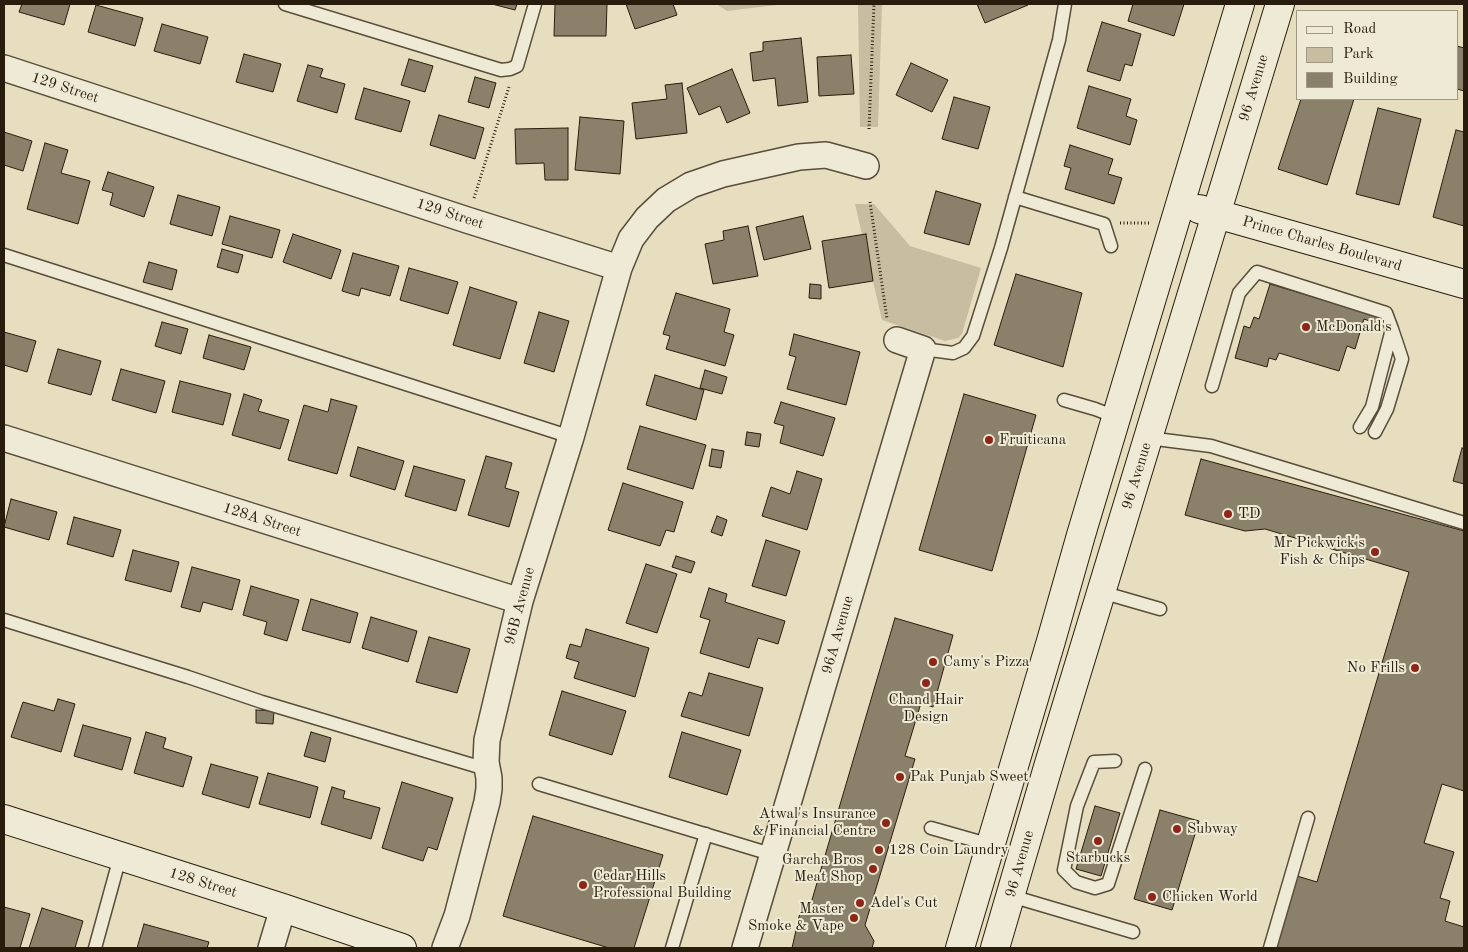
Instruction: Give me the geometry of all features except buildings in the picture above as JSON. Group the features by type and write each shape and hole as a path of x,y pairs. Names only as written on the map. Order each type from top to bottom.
{"main road":[{"path":"960,948 1240,4"},
{"name":"96 Avenue","path":"995,948 1215,214 1280,4"},
{"name":"Prince Charles Boulevard","path":"1180,203 1464,284"},
{"path":"1081,535 1101,592"},
{"path":"1051,642 1064,716"},
{"name":"128 Street","path":"4,819 402,948"}],"street":[{"name":"129 Street","path":"4,68 619,268"},
{"path":"619,268 631,239 647,218 666,200 691,185 723,174 799,157 826,155 866,166"},
{"name":"96B Avenue","path":"445,948 460,906 487,802 489,778 486,769 485,752 520,601 571,437 619,268"},
{"path":"893,332 923,349"},
{"name":"96A Avenue","path":"745,948 923,349"},
{"name":"128A Street","path":"4,438 520,601"},
{"path":"271,948 283,908"}],"lane":[{"path":"285,4 501,70 510,70 517,66 535,4"},
{"path":"923,349 953,353 964,348 973,336 1001,248 1059,40 1064,4"},
{"path":"1015,197 1104,224 1111,246"},
{"path":"4,255 571,437"},
{"path":"1212,386 1239,293 1257,272 1386,313 1402,359 1387,409 1375,432"},
{"path":"1360,427 1372,407 1392,329"},
{"path":"1064,400 1116,417"},
{"path":"1148,438 1211,446 1464,523"},
{"path":"1101,592 1160,609"},
{"path":"4,620 262,702 486,769"},
{"path":"1115,760 1094,762 1077,806 1064,870 1076,882 1095,888 1108,884 1145,769"},
{"path":"539,784 774,855"},
{"path":"1270,948 1308,818"},
{"path":"931,828 991,845"},
{"path":"672,948 706,834"},
{"path":"95,948 120,856"},
{"path":"1011,896 1133,932"}],"path":[{"path":"869,129 874,4"},
{"path":"472,206 511,82"},
{"path":"870,202 888,319 893,332"},
{"path":"1104,224 1150,223"}],"green space":[{"path":"716,4 785,4 727,11"},
{"path":"858,4 882,4 878,127 860,127"},
{"path":"855,204 874,204 910,246 981,268 962,334 958,338 945,341 882,320"}],"place":[{"name":"McDonald's","path":"1306,327"},
{"name":"Fruiticana","path":"989,440"},
{"name":"TD","path":"1228,514"},
{"name":"Mr Pickwick's Fish & Chips","path":"1375,552"},
{"name":"Camy's Pizza","path":"933,662"},
{"name":"No Frills","path":"1415,668"},
{"name":"Chand Hair Design","path":"926,683"},
{"name":"Pak Punjab Sweet","path":"900,777"},
{"name":"Atwal's Insurance & Financial Centre","path":"886,823"},
{"name":"Subway","path":"1177,829"},
{"name":"Starbucks","path":"1098,841"},
{"name":"128 Coin Laundry","path":"879,850"},
{"name":"Garcha Bros Meat Shop","path":"873,869"},
{"name":"Cedar Hills Professional Building","path":"583,885"},
{"name":"Chicken World","path":"1152,897"},
{"name":"Adel's Cut","path":"860,903"},
{"name":"Master Smoke & Vape","path":"854,918"}]}
